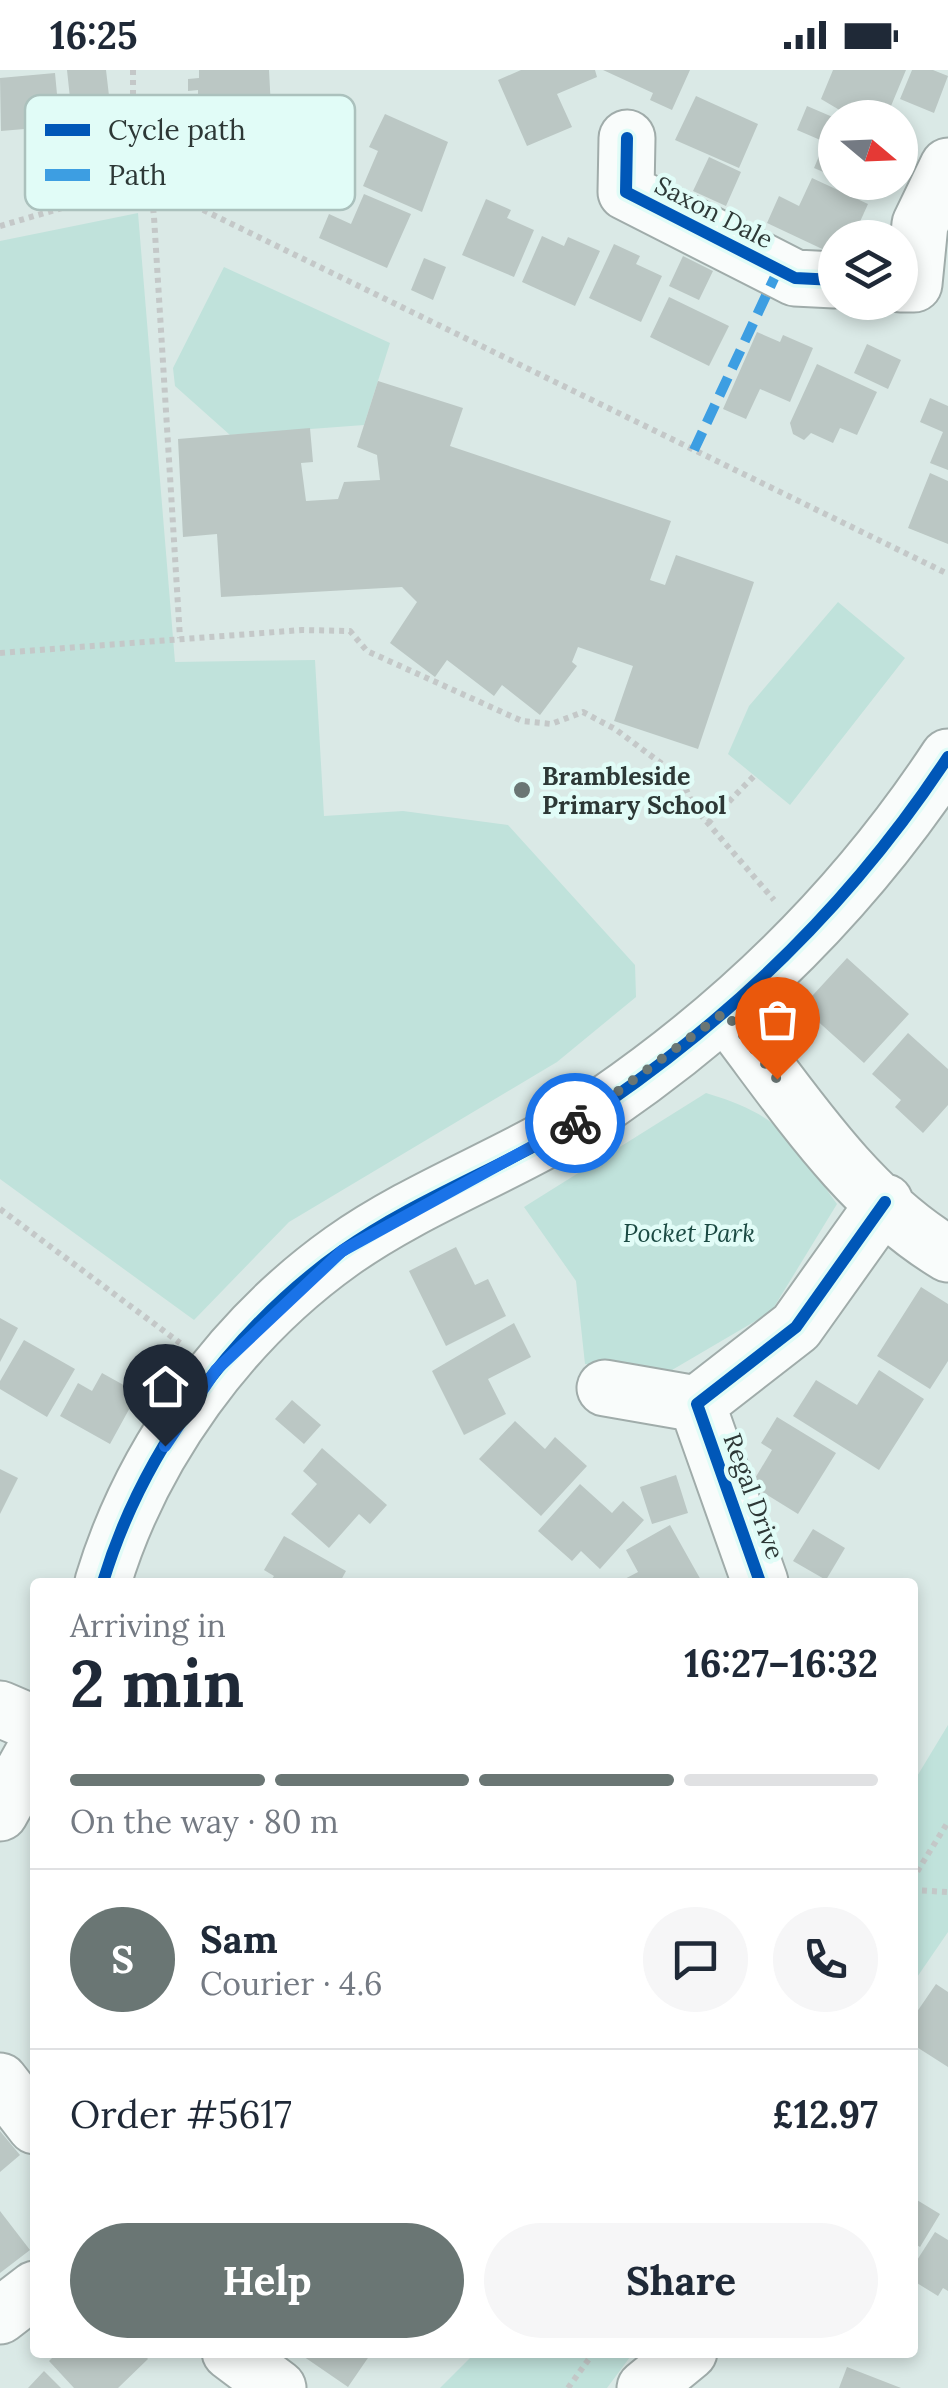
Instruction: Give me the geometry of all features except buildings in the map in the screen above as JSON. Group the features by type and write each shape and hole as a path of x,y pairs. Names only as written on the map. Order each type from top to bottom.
{"street":[{"name":"Saxon Dale","path":"626,138 626,192 796,278 818,279"},
{"path":"921,287 920,224 948,166"},
{"path":"105,1578 148,1471 216,1370 342,1251 443,1193 547,1142 632,1084 725,1012 805,937 869,868 948,757"},
{"path":"725,1012 848,1168 928,1242 948,1254"},
{"path":"605,1388 698,1404 796,1327 885,1202"},
{"name":"Regal Drive","path":"698,1404 759,1578"},
{"path":"0,1709 30,1722"},
{"path":"0,1813 30,1759"},
{"path":"0,2080 30,2119"},
{"path":"0,2316 30,2293"},
{"path":"238,2358 278,2388"},
{"path":"644,2388 682,2358"}],"path":[{"path":"133,95 134,70"},
{"path":"0,226 55,210"},
{"path":"152,210 180,638"},
{"path":"204,210 948,574"},
{"path":"0,654 180,638 350,631 367,650 522,720 551,724 583,712 615,729 681,778 694,807 766,891"},
{"path":"708,824 754,776"},
{"path":"0,1209 216,1370"},
{"path":"918,1870 948,1822"},
{"path":"918,1890 948,1892"},
{"path":"568,2388 590,2358"}],"green space":[{"path":"138,213 175,662 315,660 324,816 403,811 508,825 635,965 636,997 557,1062 289,1222 194,1320 0,1179 0,241"},
{"path":"224,267 390,343 364,425 230,435 175,386 173,368"},
{"path":"838,602 905,658 790,805 728,754 749,706"},
{"name":"Pocket Park","path":"706,1093 754,1111 770,1122 796,1147 837,1204 771,1312 672,1370 585,1364 576,1281 524,1207"},
{"path":"948,1725 948,1932 918,1976 918,1775"},
{"path":"469,2358 629,2358 607,2388 440,2388"}],"marked path":[{"path":"694,450 778,270"}],"cycle path":[{"path":"627,138 626,192 795,278 818,279"},
{"path":"104,1578 141,1487 166,1441 228,1356 263,1318 301,1283 373,1230 573,1124 703,1030 836,902 948,757"},
{"path":"759,1578 697,1404 796,1327 885,1202"}],"way so far":[{"path":"575,1123 606,1104 725,1012 777,1079"}],"place":[{"name":"Brambleside Primary School","path":"522,790"}],"route":[{"path":"165,1446 216,1370 277,1308 342,1251 443,1193 547,1142 575,1123"}]}
